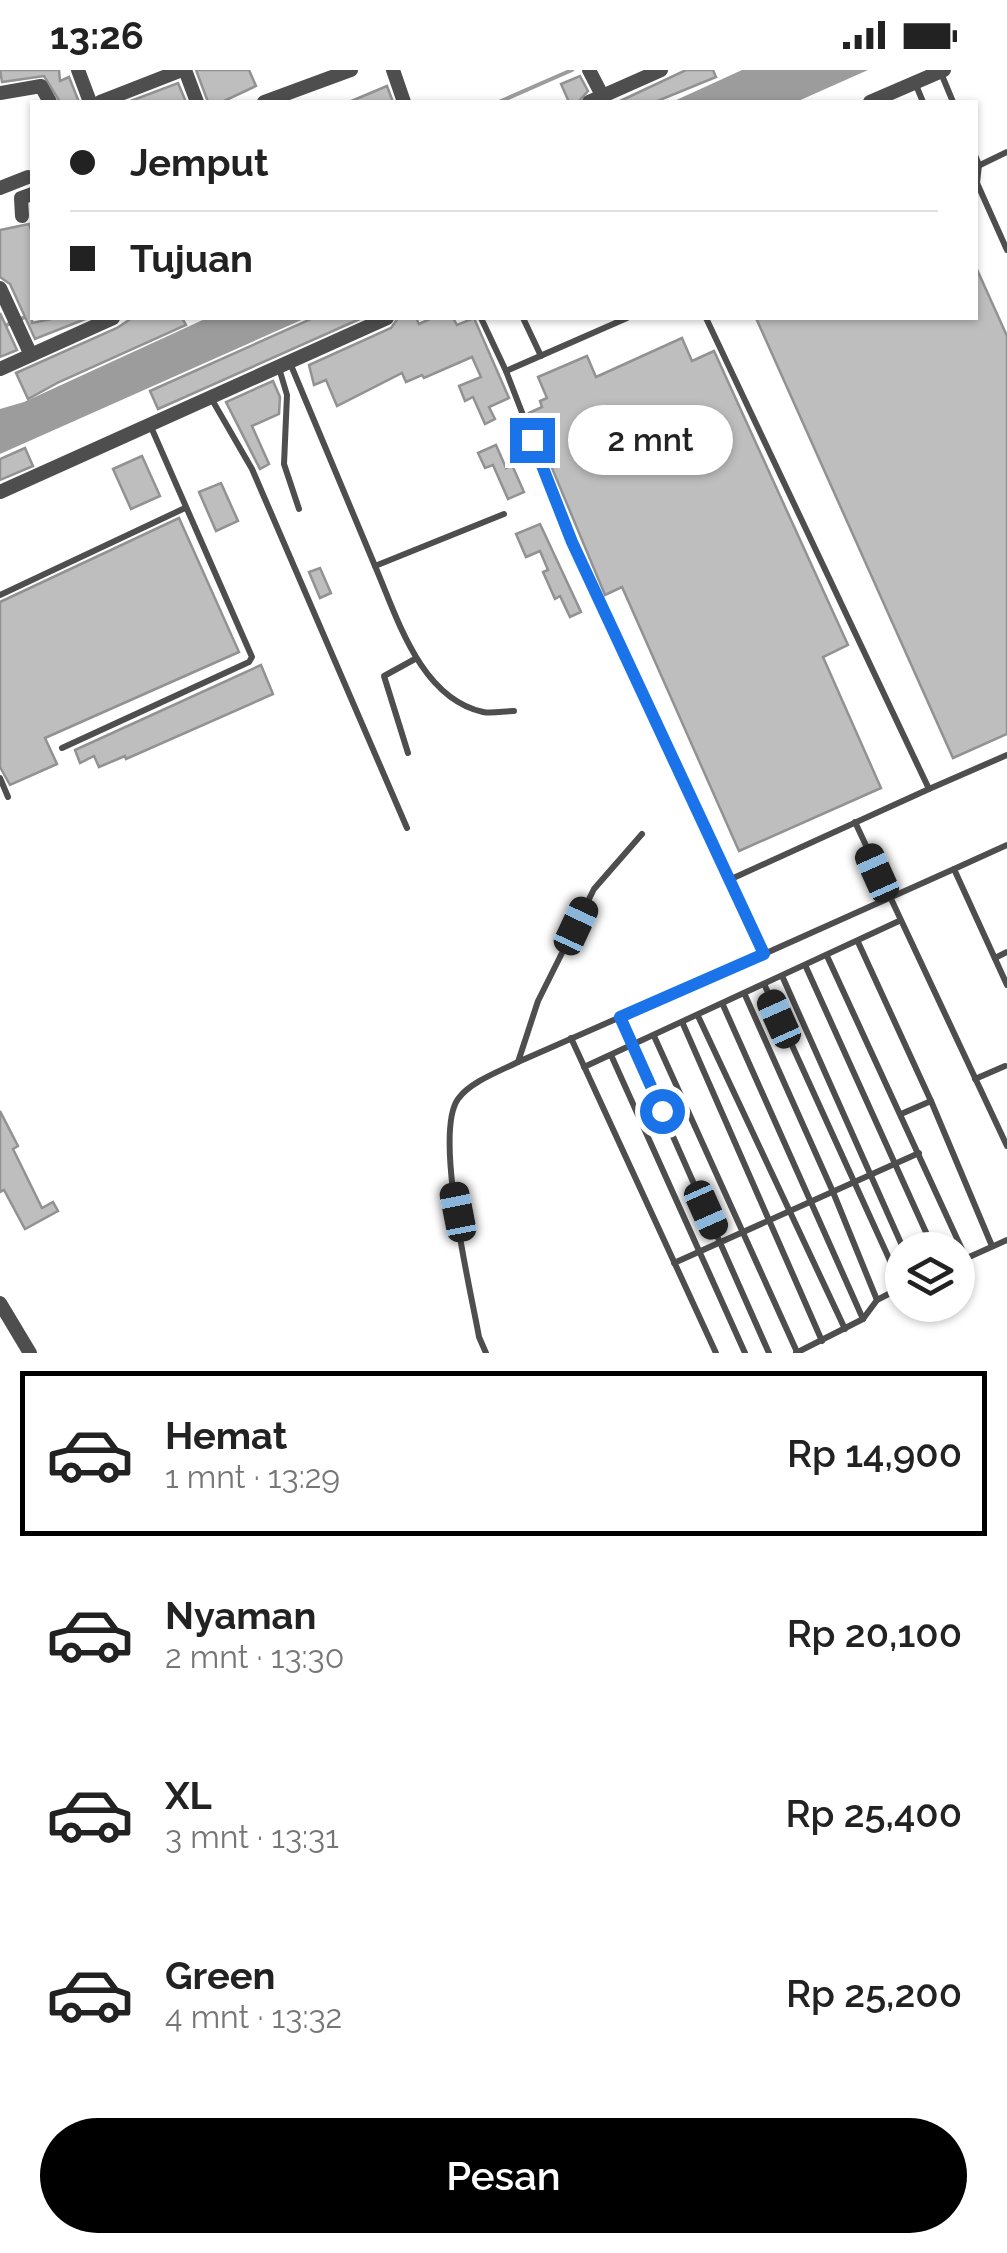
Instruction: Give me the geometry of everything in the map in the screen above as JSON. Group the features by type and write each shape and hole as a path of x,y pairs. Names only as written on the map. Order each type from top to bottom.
{"street":[{"path":"78,70 89,100"},
{"path":"105,100 184,70 195,100"},
{"path":"269,100 351,70"},
{"path":"393,70 403,100"},
{"path":"591,73 596,100 660,70"},
{"path":"875,100 942,71"},
{"path":"0,93 40,86 49,100"},
{"path":"0,188 28,178"},
{"path":"22,216 21,198 30,195"},
{"path":"0,288 31,355"},
{"path":"0,369 109,320"},
{"path":"0,492 383,320"},
{"path":"4,1309 28,1350"}],"lane":[{"path":"942,71 952,100"},
{"path":"914,83 922,100"},
{"path":"978,166 1007,152"},
{"path":"978,187 1007,250"},
{"path":"482,320 506,371 572,542 764,954"},
{"path":"523,320 541,356"},
{"path":"506,371 623,320"},
{"path":"707,320 930,788"},
{"path":"284,364 284,464 299,509"},
{"path":"284,364 415,658 456,699 483,712 514,711"},
{"path":"211,397 252,469 407,828"},
{"path":"62,748 249,662 252,657 150,424"},
{"path":"0,595 185,508"},
{"path":"375,566 504,514"},
{"path":"408,753 384,676 415,658"},
{"path":"729,880 1007,755"},
{"path":"0,778 8,798"},
{"path":"855,822 1007,1146"},
{"path":"518,1062 538,1002 594,889 642,834"},
{"path":"486,1353 479,1337 452,1185 449,1136 457,1100 518,1062 1007,845"},
{"path":"954,870 1007,985"},
{"path":"584,1067 900,922"},
{"path":"858,942 932,1102 992,1246"},
{"path":"995,958 1007,952"},
{"path":"827,956 955,1232"},
{"path":"806,967 926,1232"},
{"path":"783,978 896,1232"},
{"path":"764,986 885,1251"},
{"path":"746,995 877,1300"},
{"path":"723,1005 862,1319"},
{"path":"698,1016 845,1329"},
{"path":"620,1017 769,1353"},
{"path":"683,1024 822,1341"},
{"path":"654,1036 796,1352 862,1319 885,1296"},
{"path":"570,1038 716,1353"},
{"path":"611,1055 745,1353"},
{"path":"975,1079 1005,1066"},
{"path":"902,1114 932,1102"},
{"path":"674,1263 920,1153"},
{"path":"975,1254 1007,1240"}],"shaded area":[{"path":"742,70 868,70 800,100 676,100"},
{"path":"203,320 302,320 0,454 0,409 24,402"}],"building":[{"path":"0,70 59,70 60,81 69,77 78,100 59,100 44,76 2,82"},
{"path":"196,70 249,70 256,86 226,100 207,100"},
{"path":"686,70 713,70 716,77 660,100 622,100"},
{"path":"580,76 588,91 580,100 568,100 561,84"},
{"path":"178,83 185,100 133,100"},
{"path":"387,86 392,100 354,100"},
{"path":"30,227 32,323 83,320 35,339 10,284 0,277 0,230"},
{"path":"978,272 1007,336 1007,734 953,758 757,320 978,320"},
{"path":"0,313 17,350 0,357"},
{"path":"129,320 183,320 186,325 28,399 16,373"},
{"path":"309,320 358,320 158,409 150,391"},
{"path":"397,320 417,320 419,324 454,320 457,325 475,320 509,398 489,407 495,419 485,424 473,397 465,401 459,386 481,377 472,357 424,378 422,375 406,382 402,373 337,406 326,380 314,385 309,365 391,328"},
{"path":"682,338 692,361 714,351 848,645 823,657 881,788 739,851 622,587 605,595 529,413 542,407 540,401 547,398 538,377 587,356 596,377"},
{"path":"273,381 280,397 279,414 252,426 269,464 260,469 226,402"},
{"path":"496,445 506,468 512,465 524,492 508,499 493,465 485,468 478,453"},
{"path":"25,448 33,466 0,480 0,459"},
{"path":"142,456 160,496 131,509 113,469"},
{"path":"221,483 238,521 216,531 199,492"},
{"path":"179,518 239,652 45,738 57,764 10,785 0,767 0,602"},
{"path":"540,524 581,612 570,617 560,596 555,599 543,572 548,570 540,551 526,557 516,534"},
{"path":"320,568 331,593 320,598 309,572"},
{"path":"261,665 273,694 126,759 125,756 99,767 94,756 80,763 75,750"},
{"path":"0,1111 18,1146 13,1149 42,1208 53,1202 58,1211 25,1229 4,1190 0,1192"}],"waterway":[{"path":"504,100 572,70"},
{"path":"0,328 30,315"}],"route":[{"path":"532,440 572,542 764,954 620,1017 662,1111"}]}
